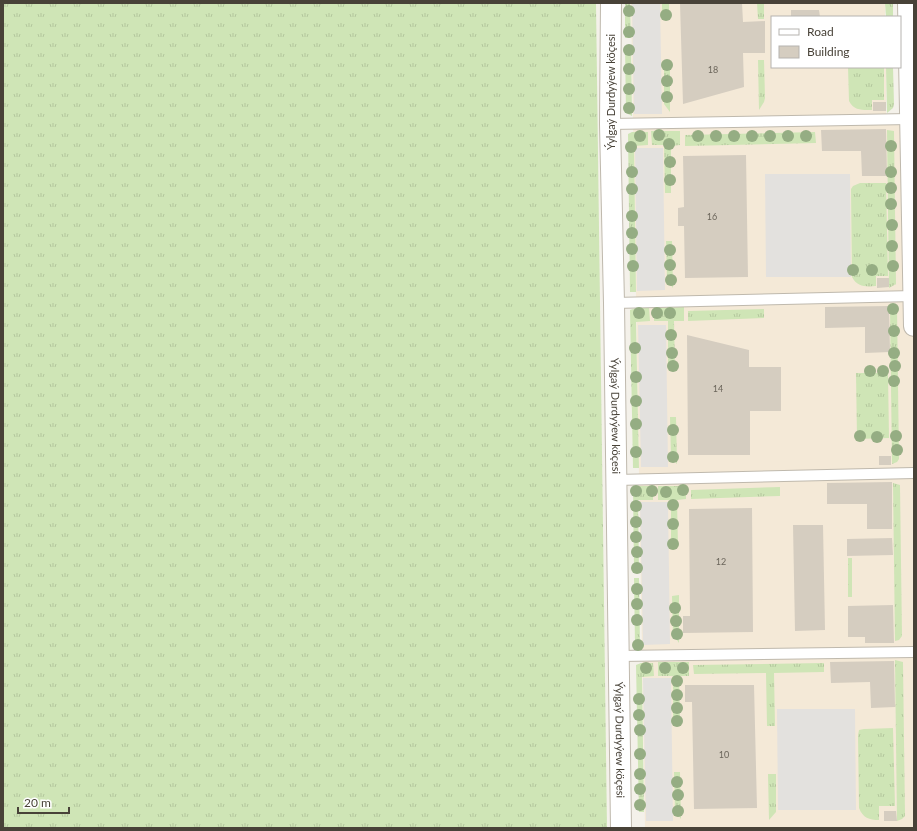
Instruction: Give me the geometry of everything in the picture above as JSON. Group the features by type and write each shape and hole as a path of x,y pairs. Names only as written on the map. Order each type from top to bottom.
{"street":[{"name":"Ýylgaý Durdyýew köçesi","path":"611,3 610,124 614,303 621,828"},
{"path":"908,3 914,326"}],"lane":[{"path":"610,124 910,119"},
{"path":"614,303 914,296"},
{"path":"616,480 914,473"},
{"path":"619,656 914,652"}],"shaded area":[{"path":"631,3 885,3 885,16 771,16 771,68 886,68 886,114 914,120 914,828 645,828"},
{"path":"632,3 660,3 662,114 634,114"},
{"path":"635,148 663,148 665,290 637,291"},
{"path":"765,174 850,174 851,277 766,277"},
{"path":"638,325 666,325 668,467 641,467"},
{"path":"640,502 668,502 670,644 643,645"},
{"path":"643,678 671,678 673,821 646,821"},
{"path":"777,709 855,709 856,810 778,810"}],"green space":[{"path":"3,3 596,3 607,828 3,828"},
{"path":"625,3 630,3 631,38 625,38"},
{"path":"662,3 669,3 669,16 662,16"},
{"path":"757,3 764,3 764,19 758,19"},
{"path":"885,3 893,3 893,16 886,16"},
{"path":"625,46 631,46 632,116 626,113"},
{"path":"758,60 764,60 765,98 759,110"},
{"path":"670,64 670,112 664,104 664,65"},
{"path":"848,68 884,68 884,100 872,100 872,110 862,110 853,107 849,101"},
{"path":"886,68 893,68 894,104 893,108 887,113"},
{"path":"887,130 894,131 896,284 889,288"},
{"path":"651,131 680,131 680,145 671,146 671,193 665,193 664,145 652,145"},
{"path":"632,132 648,132 648,145 634,146 636,292 630,292 628,134"},
{"path":"815,132 816,143 685,146 685,135"},
{"path":"860,183 886,183 888,276 876,276 876,286 859,285 852,277 851,189 853,186"},
{"path":"666,241 672,241 673,288 667,280"},
{"path":"890,306 897,308 899,459 897,462 892,464"},
{"path":"649,307 650,321 636,322 639,468 633,468 630,310"},
{"path":"684,307 684,321 674,321 675,369 668,369 668,321 654,321 654,308"},
{"path":"764,309 764,318 688,321 688,311"},
{"path":"856,373 888,373 889,438 857,439"},
{"path":"670,417 676,417 677,464 671,456"},
{"path":"893,483 900,485 902,636 899,640 895,641"},
{"path":"639,486 653,486 653,500 638,500 639,570 634,570 633,488"},
{"path":"658,486 686,486 686,499 677,500 678,547 671,547 671,500 658,500"},
{"path":"780,487 780,496 691,499 691,490"},
{"path":"848,558 852,558 852,597 848,597"},
{"path":"634,578 639,578 640,647 635,645"},
{"path":"679,595 679,643 673,634 672,596"},
{"path":"895,660 903,662 905,816 897,821"},
{"path":"658,662 689,662 689,676 679,676 680,724 673,724 673,676 658,676"},
{"path":"641,663 653,663 654,676 642,677 644,812 639,812 636,665"},
{"path":"824,663 824,672 774,673 775,726 767,726 766,673 694,674 693,665"},
{"path":"893,728 895,806 879,806 879,820 872,820 864,816 859,808 859,730"},
{"path":"674,772 680,772 681,819 675,811"},
{"path":"768,774 776,774 776,812 769,820"}],"building":[{"path":"680,3 742,3 743,22 765,21 765,53 743,53 744,87 683,104"},
{"path":"791,10 819,10 820,16 791,16"},
{"path":"873,102 886,102 886,111 873,111"},
{"path":"886,129 887,176 862,176 861,151 822,151 821,130"},
{"path":"746,155 748,277 685,278 684,226 678,226 678,208 684,207 683,156"},
{"path":"877,278 889,278 889,287 877,288"},
{"path":"889,306 890,352 865,353 865,327 825,328 825,307"},
{"path":"687,335 749,350 749,367 781,367 781,411 750,411 750,455 688,455"},
{"path":"879,456 891,456 891,465 879,465"},
{"path":"892,482 892,529 867,529 867,504 827,504 827,483"},
{"path":"752,508 753,632 683,633 683,616 690,616 689,509"},
{"path":"793,525 823,525 825,630 795,631"},
{"path":"892,538 893,555 847,556 847,539"},
{"path":"893,605 894,643 865,643 865,637 848,637 848,606"},
{"path":"894,661 895,707 871,708 870,682 831,683 830,662"},
{"path":"685,685 754,685 757,808 694,809 692,702 685,702"},
{"path":"884,811 896,811 897,821 884,821"}]}
